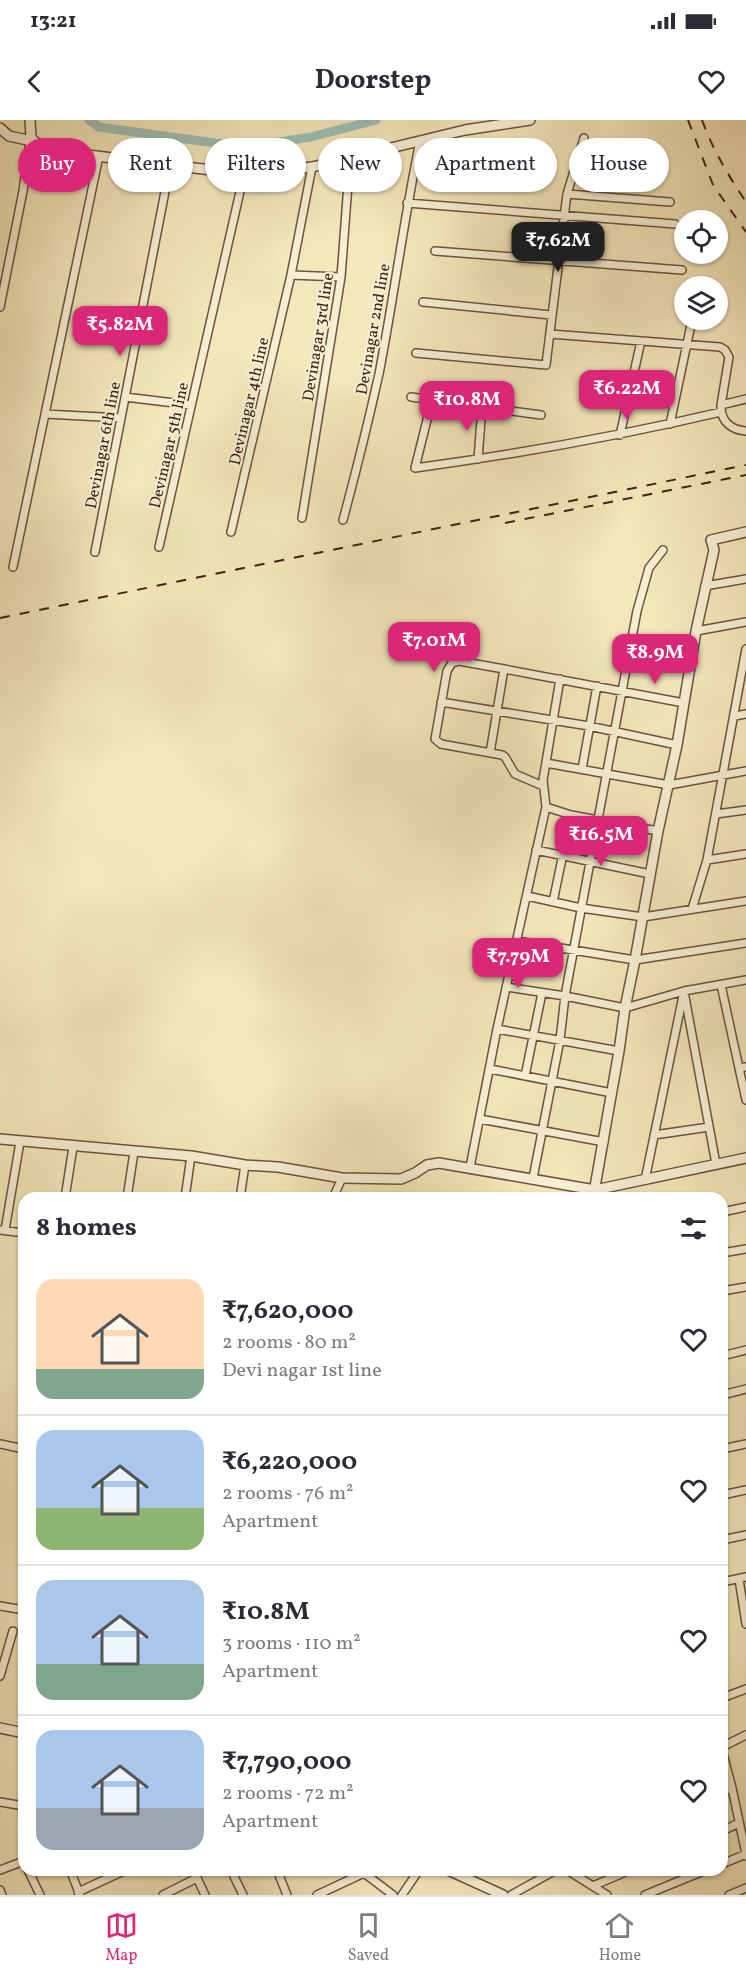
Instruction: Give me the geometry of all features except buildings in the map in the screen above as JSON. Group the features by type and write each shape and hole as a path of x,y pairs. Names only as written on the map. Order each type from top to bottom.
{"street":[{"path":"30,120 31,138"},
{"path":"434,138 502,123 530,120"},
{"path":"0,128 9,136 20,138"},
{"path":"96,155 108,157"},
{"path":"13,567 99,156"},
{"path":"306,168 318,166"},
{"name":"Devinagar 4th line","path":"231,532 291,275 312,167"},
{"name":"Devinagar 2nd line","path":"343,520 358,466 379,372 414,170"},
{"path":"416,353 546,365 569,187"},
{"path":"0,307 23,192"},
{"name":"Devinagar 6th line","path":"95,552 165,192"},
{"name":"Devinagar 5th line","path":"159,547 240,192"},
{"name":"Devinagar 3rd line","path":"302,518 341,277 347,192"},
{"path":"567,194 670,202"},
{"path":"407,203 674,224"},
{"path":"435,251 682,270"},
{"path":"291,275 341,277"},
{"path":"423,302 551,315"},
{"path":"670,424 690,330"},
{"path":"550,334 720,347 728,352 729,357 721,408 725,422 733,428 746,430"},
{"path":"620,435 641,341"},
{"path":"125,397 191,405"},
{"path":"411,398 541,415"},
{"path":"432,400 415,468 620,435 670,424 746,399"},
{"path":"478,459 482,407"},
{"path":"45,414 121,418"},
{"path":"594,1192 657,831 669,785 696,631 714,550 711,540 746,532"},
{"path":"533,1178 637,611 652,562 663,549"},
{"path":"705,586 746,579"},
{"path":"696,631 746,622"},
{"path":"692,909 707,860 744,674 746,649"},
{"path":"543,786 515,774 502,755 437,742 435,736 441,702 447,671 452,663 459,661 684,703"},
{"path":"490,753 504,669"},
{"path":"470,1167 497,1029 546,807 543,786 560,679"},
{"path":"582,769 597,686"},
{"path":"441,702 589,726 677,745"},
{"path":"735,716 746,714"},
{"path":"546,763 669,785 746,771"},
{"path":"546,807 571,815 657,831"},
{"path":"716,814 746,810"},
{"path":"553,902 571,815"},
{"path":"536,850 650,874"},
{"path":"707,860 746,854"},
{"path":"527,896 581,908 643,917 746,900"},
{"path":"517,941 635,960 746,943"},
{"path":"506,987 625,1008 684,991 746,980"},
{"path":"721,985 742,1068 746,1100"},
{"path":"684,991 716,1164"},
{"path":"645,1180 684,991"},
{"path":"525,1076 542,993"},
{"path":"497,1029 619,1051"},
{"path":"490,1070 612,1093"},
{"path":"480,1119 604,1142"},
{"path":"654,1135 709,1127"},
{"path":"0,1139 191,1156 342,1178 401,1179 416,1173 427,1165 439,1162 533,1178 586,1192"},
{"path":"18,1232 2,1230 20,1142"},
{"path":"66,1192 73,1147"},
{"path":"128,1192 134,1152"},
{"path":"186,1192 191,1156"},
{"path":"601,1192 746,1158"},
{"path":"241,1192 245,1165"},
{"path":"336,1192 342,1178"},
{"path":"728,1211 746,1207"},
{"path":"728,1252 746,1249"},
{"path":"728,1290 746,1287"},
{"path":"728,1354 746,1350"},
{"path":"728,1394 746,1389"},
{"path":"0,1444 18,1448"},
{"path":"728,1448 746,1444"},
{"path":"728,1494 746,1490"},
{"path":"728,1539 746,1535"},
{"path":"742,1578 746,1624"},
{"path":"0,1606 18,1609"},
{"path":"0,1676 13,1631"},
{"path":"728,1694 746,1689"},
{"path":"0,1728 18,1732"},
{"path":"728,1746 746,1735"},
{"path":"728,1772 746,1855 728,1862"},
{"path":"728,1789 732,1788"},
{"path":"0,1802 18,1805"},
{"path":"728,1828 739,1823"},
{"path":"0,1870 18,1864"},
{"path":"31,1876 40,1895"},
{"path":"72,1876 79,1893 114,1876"},
{"path":"163,1895 193,1876"},
{"path":"197,1876 205,1895"},
{"path":"234,1876 243,1895"},
{"path":"280,1876 288,1895"},
{"path":"318,1895 354,1876"},
{"path":"367,1876 393,1895"},
{"path":"402,1895 415,1876"},
{"path":"463,1876 503,1895"},
{"path":"511,1895 545,1876"},
{"path":"577,1876 607,1895"},
{"path":"593,1886 616,1876"},
{"path":"645,1895 691,1876"},
{"path":"729,1895 746,1888"},
{"path":"0,1890 2,1895"}],"waterway":[{"path":"89,120 99,127 252,146 311,137 376,120"}],"railway":[{"path":"688,120 713,185 746,232"},
{"path":"702,120 721,162 746,202"},
{"path":"0,618 746,465"},
{"path":"505,523 746,475"}]}
